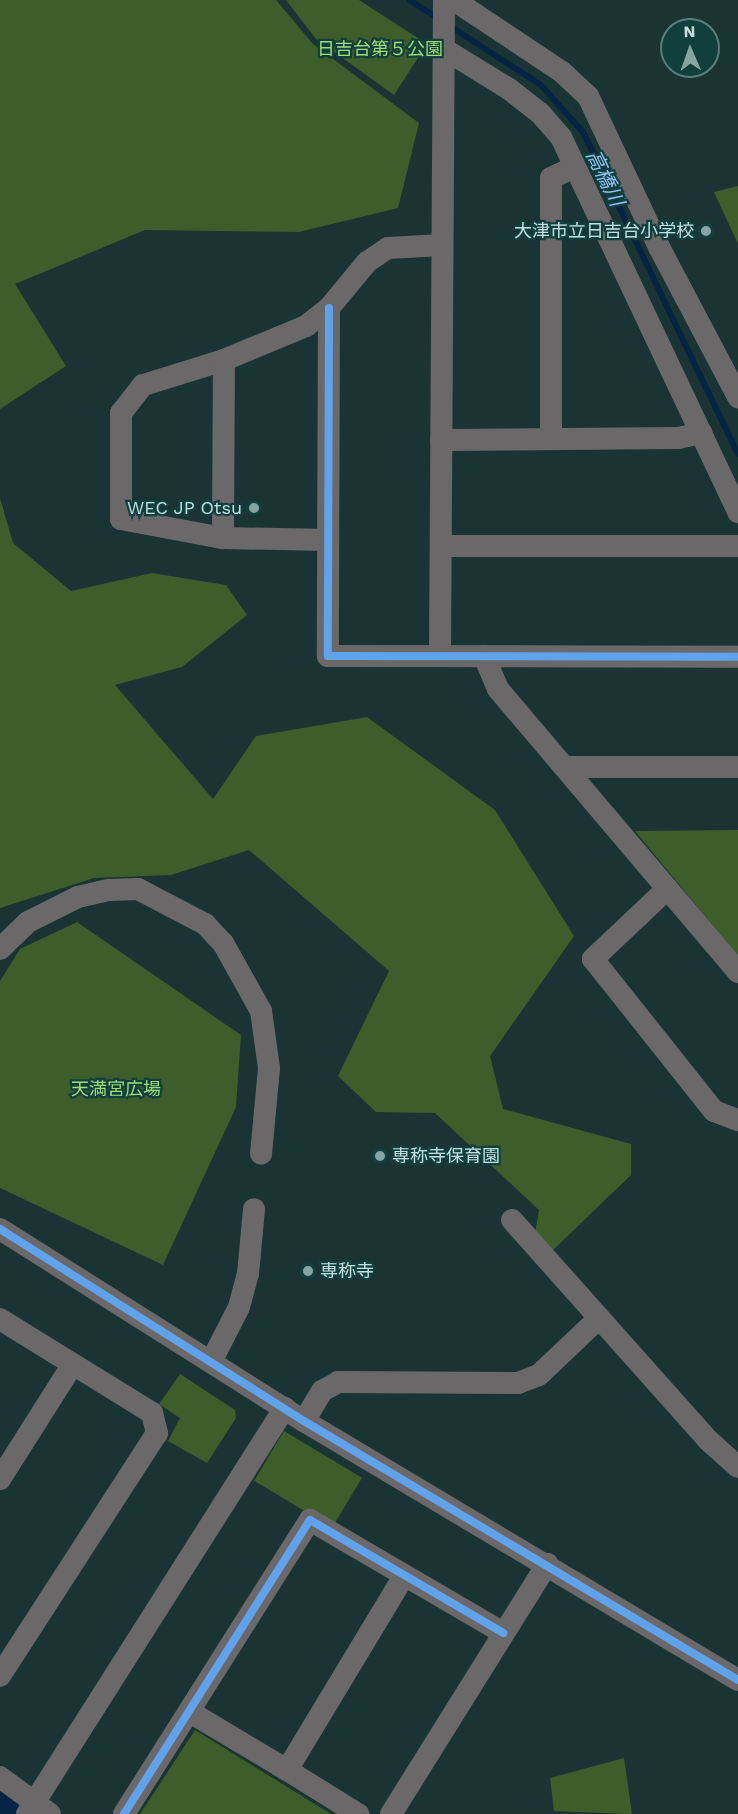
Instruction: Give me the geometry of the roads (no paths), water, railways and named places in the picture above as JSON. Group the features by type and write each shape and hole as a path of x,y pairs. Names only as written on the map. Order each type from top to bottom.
{"street":[{"path":"440,656 444,44 447,4 562,72 588,96 659,247 738,397"},
{"path":"444,44 540,113 561,137 572,168 738,512"},
{"path":"551,438 551,178 572,168"},
{"path":"328,540 223,538 121,519 119,425 121,413 143,385 285,338 329,308 368,262 388,248 442,245"},
{"path":"329,308 328,656 738,657"},
{"path":"223,538 224,360"},
{"path":"441,440 678,438 701,433"},
{"path":"441,546 738,546"},
{"path":"484,656 498,689 738,972"},
{"path":"564,767 738,767"},
{"path":"0,949 28,922 78,897 109,890 138,889 223,943 261,1011 273,1069 261,1154"},
{"path":"667,889 593,959 714,1111 738,1120"},
{"path":"212,1360 239,1307 248,1274 254,1209"},
{"path":"512,1220 708,1440 738,1467"},
{"path":"0,1229 212,1360 304,1421 738,1680"},
{"path":"304,1421 322,1391 338,1382 518,1383 539,1375 599,1318"},
{"path":"0,1319 152,1413 157,1432 0,1676"},
{"path":"0,1479 73,1364"},
{"path":"0,1777 37,1810 285,1408"},
{"path":"124,1814 310,1520 503,1633"},
{"path":"391,1814 547,1564"},
{"path":"287,1770 404,1576"},
{"path":"190,1712 358,1814"}],"waterway":[{"name":"高橋川","path":"409,0 439,19"},
{"name":"高橋川","path":"450,26 541,85 583,132 738,454"},
{"path":"0,1810 5,1814"}],"place":[{"name":"大津市立日吉台小学校","path":"706,231"},
{"name":"WEC JP Otsu","path":"254,508"},
{"name":"専称寺保育園","path":"380,1156"},
{"name":"専称寺","path":"308,1271"}],"park label":[{"name":"日吉台第５公園","path":"380,49"},
{"name":"天満宮広場","path":"116,1089"}]}
